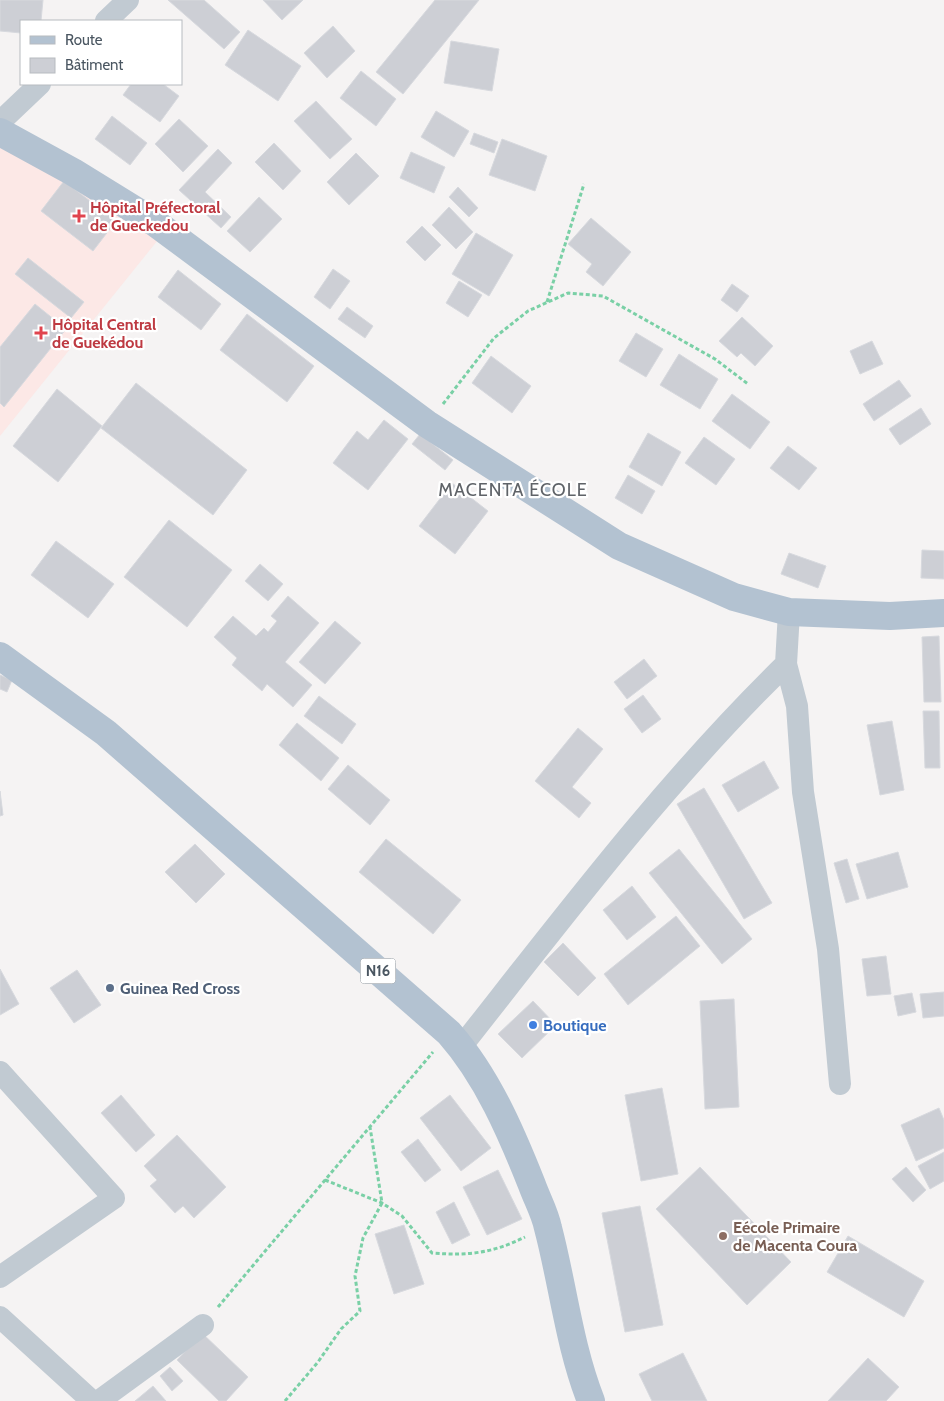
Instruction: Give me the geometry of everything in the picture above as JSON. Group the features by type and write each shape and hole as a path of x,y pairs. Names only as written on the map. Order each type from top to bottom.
{"main road":[{"path":"0,132 73,172 154,222 427,424 619,546 734,597 788,612 890,616 944,612"},
{"name":"N16","path":"0,656 106,733 455,1040 490,1094 520,1155 548,1226 569,1328 590,1401"}],"street":[{"path":"107,20 128,0"},
{"path":"0,122 39,85"},
{"path":"788,612 786,664 798,706 803,792 828,949 840,1084"},
{"path":"455,1040 626,838 743,706 786,664"},
{"path":"0,1072 114,1198 0,1277"},
{"path":"0,1317 92,1401"},
{"path":"99,1401 203,1325"}],"path":[{"path":"547,302 584,184"},
{"path":"427,424 494,338 528,311 568,293 603,296 716,359 748,384"},
{"path":"203,1325 370,1127 455,1040"},
{"path":"284,1401 318,1362 341,1329 360,1311 355,1276 363,1238 382,1203 370,1127"},
{"path":"325,1180 382,1203 402,1216 432,1253 464,1256 507,1246 548,1226"}],"shaded area":[{"name":"Hôpital Central de Guekédou","path":"0,132 166,230 0,436"}],"building":[{"path":"0,0 43,0 41,20 20,20 20,33 0,31"},
{"path":"168,0 204,0 240,32 224,49"},
{"path":"263,0 303,0 282,20"},
{"path":"435,0 479,0 403,94 376,72"},
{"path":"333,26 355,51 327,78 304,53"},
{"path":"248,30 301,66 278,101 225,65"},
{"path":"451,41 499,49 492,91 444,83"},
{"path":"361,71 396,99 376,126 340,98"},
{"path":"130,85 164,85 179,96 160,122 123,95"},
{"path":"316,101 352,139 330,159 294,121"},
{"path":"436,111 469,131 454,157 421,137"},
{"path":"112,116 147,143 130,165 95,139"},
{"path":"179,119 208,146 183,172 155,144"},
{"path":"474,133 498,142 494,153 470,144"},
{"path":"502,139 547,156 535,191 489,175"},
{"path":"274,143 301,171 283,190 255,162"},
{"path":"218,149 232,163 205,192 231,217 221,228 179,190"},
{"path":"411,152 445,167 434,193 400,178"},
{"path":"356,153 379,176 349,205 327,182"},
{"name":"Hôpital Préfectoral de Gueckedou","path":"64,181 116,221 93,251 41,211"},
{"path":"458,187 478,208 469,217 449,197"},
{"path":"259,197 282,219 250,252 227,231"},
{"path":"449,207 473,232 456,249 432,225"},
{"path":"591,218 631,252 603,286 586,272 592,264 568,244"},
{"path":"422,226 441,245 425,261 406,242"},
{"path":"476,233 513,255 489,296 452,274"},
{"path":"28,258 84,302 71,318 15,274"},
{"path":"333,269 350,281 330,309 314,297"},
{"path":"178,270 221,304 201,330 158,297"},
{"path":"459,281 482,295 468,317 446,303"},
{"path":"732,284 749,296 737,312 721,300"},
{"path":"35,304 66,329 4,407 0,403 0,347"},
{"path":"347,307 373,326 365,338 338,319"},
{"path":"247,314 314,366 287,402 220,350"},
{"path":"742,317 773,346 755,366 741,353 737,357 719,341"},
{"path":"636,333 663,349 646,377 619,361"},
{"path":"872,341 883,364 860,374 850,351"},
{"path":"679,354 718,379 700,409 660,385"},
{"path":"491,356 531,386 512,413 472,383"},
{"path":"899,380 911,396 874,421 863,404"},
{"path":"136,383 247,470 213,515 101,428"},
{"path":"57,389 102,426 58,482 13,446"},
{"path":"732,394 770,422 750,449 712,421"},
{"path":"921,408 931,424 900,445 889,429"},
{"path":"384,420 408,439 368,490 333,463 357,431 368,440"},
{"path":"648,433 681,452 662,486 629,467"},
{"path":"420,434 453,460 445,470 412,444"},
{"path":"704,437 735,459 716,485 685,463"},
{"path":"788,446 817,468 799,490 770,468"},
{"path":"628,475 655,491 642,514 615,498"},
{"path":"452,483 488,511 455,554 419,526"},
{"path":"169,520 232,570 187,627 124,577"},
{"path":"56,541 114,584 88,618 31,575"},
{"path":"922,550 944,551 944,579 921,578"},
{"path":"789,553 826,566 818,588 781,574"},
{"path":"260,564 283,584 268,601 245,581"},
{"path":"288,596 319,623 285,662 312,685 293,707 267,684 262,691 232,665 237,658 214,637 233,616 256,636 264,628 268,632 277,621 271,616"},
{"path":"335,621 361,643 325,684 299,662"},
{"path":"939,636 941,702 924,702 922,637"},
{"path":"644,659 657,676 627,699 614,682"},
{"path":"0,675 12,680 7,692 0,689"},
{"path":"643,695 661,719 642,733 624,709"},
{"path":"319,696 356,724 342,744 304,716"},
{"path":"923,711 939,711 940,768 925,768"},
{"path":"892,721 904,790 880,795 867,725"},
{"path":"297,723 339,758 321,781 279,745"},
{"path":"578,728 603,749 572,787 591,803 579,818 535,781"},
{"path":"764,761 779,788 738,812 722,785"},
{"path":"348,765 390,800 370,825 328,789"},
{"path":"704,788 772,903 744,919 677,804"},
{"path":"0,791 3,815 0,816"},
{"path":"386,839 461,900 433,934 359,872"},
{"path":"195,844 225,874 196,903 165,872"},
{"path":"679,849 752,939 722,964 649,873"},
{"path":"898,852 908,887 867,899 856,864"},
{"path":"847,859 859,899 846,903 834,863"},
{"path":"632,886 656,917 627,940 603,910"},
{"path":"676,916 700,946 628,1005 604,974"},
{"path":"563,943 596,978 578,996 544,962"},
{"path":"886,956 891,994 867,996 862,959"},
{"path":"0,969 19,1004 0,1015"},
{"path":"77,970 101,1005 74,1023 50,988"},
{"path":"944,992 944,1016 923,1018 920,994"},
{"path":"912,993 916,1012 898,1016 894,996"},
{"path":"734,999 739,1107 705,1109 700,1001"},
{"path":"533,1001 556,1025 522,1058 498,1034"},
{"path":"662,1088 678,1174 641,1181 625,1095"},
{"path":"121,1095 155,1135 136,1152 101,1113"},
{"path":"450,1095 491,1148 461,1171 420,1118"},
{"path":"939,1108 944,1120 944,1148 916,1161 901,1125"},
{"path":"177,1135 226,1187 194,1218 183,1206 175,1213 150,1186 157,1180 144,1166"},
{"path":"418,1139 441,1170 425,1182 401,1152"},
{"path":"944,1152 944,1181 930,1189 918,1166"},
{"name":"Eécole Primaire de Macenta Coura","path":"700,1167 791,1262 747,1305 656,1209"},
{"path":"906,1167 926,1190 913,1202 892,1179"},
{"path":"498,1170 522,1219 487,1235 463,1187"},
{"path":"454,1202 470,1235 452,1244 436,1212"},
{"path":"640,1206 663,1325 625,1332 602,1213"},
{"path":"404,1225 424,1284 394,1294 375,1234"},
{"path":"848,1236 924,1281 904,1317 827,1272"},
{"path":"202,1333 248,1377 226,1401 219,1401 177,1360"},
{"path":"683,1353 707,1401 652,1401 639,1374"},
{"path":"868,1358 899,1387 886,1401 828,1401"},
{"path":"170,1367 183,1381 172,1391 160,1376"},
{"path":"153,1386 166,1401 135,1401"}],"place":[{"name":"Hôpital Préfectoral de Gueckedou","path":"79,216"},
{"name":"Hôpital Central de Guekédou","path":"41,333"},
{"name":"Guinea Red Cross","path":"110,988"},
{"name":"Boutique","path":"533,1025"},
{"name":"Eécole Primaire de Macenta Coura","path":"723,1236"}],"district":[{"name":"MACENTA ÉCOLE","path":"513,490"}]}
